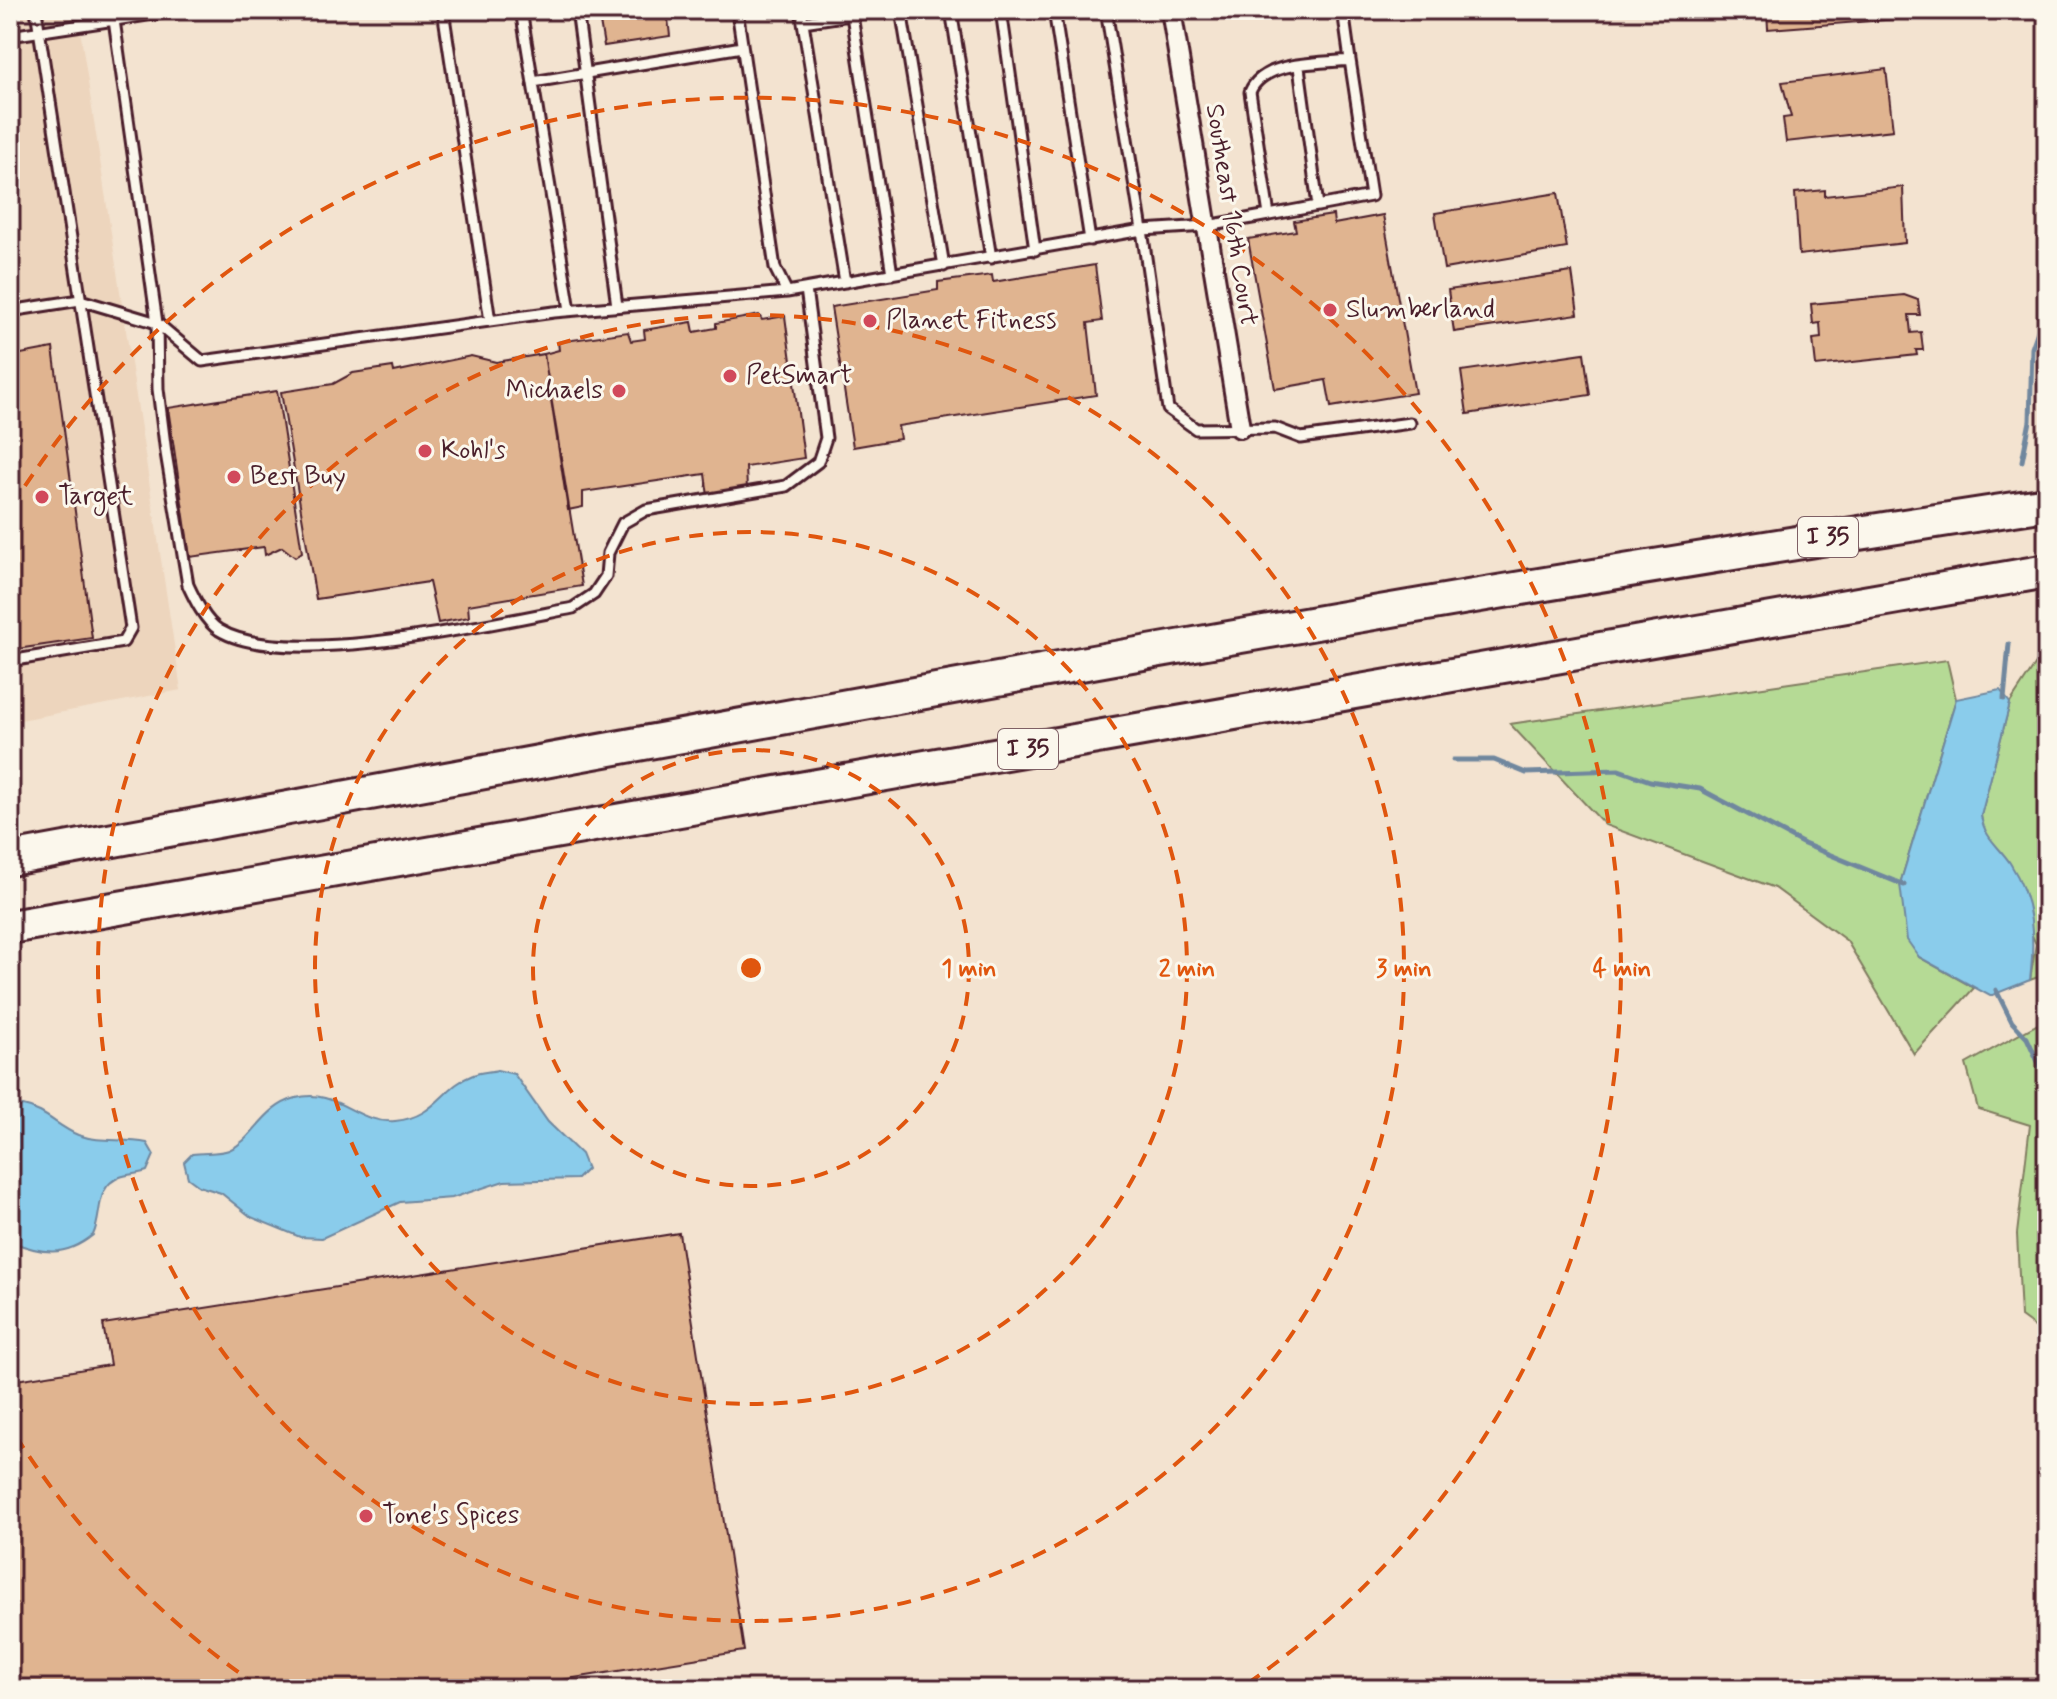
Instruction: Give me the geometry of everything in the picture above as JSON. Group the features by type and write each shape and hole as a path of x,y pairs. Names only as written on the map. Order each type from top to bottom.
{"highway":[{"name":"I 35","path":"10,859 598,748 1470,596 1708,555 2047,504"},
{"name":"I 35","path":"10,927 2047,571"}],"street":[{"name":"Southeast 16th Court","path":"1171,10 1240,428"}],"lane":[{"path":"10,661 123,642 131,628 36,10"},
{"path":"10,36 114,20 134,14 180,10"},
{"path":"443,10 490,321"},
{"path":"521,10 570,310"},
{"path":"577,10 617,306"},
{"path":"737,10 775,268 787,292"},
{"path":"801,10 845,282"},
{"path":"803,22 883,10"},
{"path":"901,10 944,266"},
{"path":"951,10 991,258"},
{"path":"1001,10 1035,250"},
{"path":"1054,10 1090,240"},
{"path":"1106,10 1168,409 1196,429 1275,428 1301,438 1410,423"},
{"path":"10,311 80,300 157,323 202,361 570,310 787,292 1142,230 1207,226 1371,196 1343,10"},
{"path":"852,15 892,274"},
{"path":"114,20 157,323 158,389 166,453 188,585 196,604 218,629 251,642 293,645 404,640 573,608 594,594 606,576 608,553 623,523 646,510 786,486 807,472 824,453 826,438 806,289"},
{"path":"533,82 742,47"},
{"path":"1269,215 1250,92 1254,82 1262,75 1350,60"},
{"path":"1299,67 1318,206"}],"shaded area":[{"path":"10,10 77,10 181,690 10,722"}],"green space":[{"path":"1947,660 1956,699 1900,884 1919,957 1974,988 1914,1054 1847,941 1775,888 1605,825 1510,724"},
{"path":"2037,662 2047,663 2047,974 2030,980 2036,944 1983,832 1981,815 2010,703"},
{"path":"2047,1019 2047,1336 2021,1317 2017,1234 2030,1125 1978,1109 1966,1064"}],"water":[{"path":"2000,690 2010,703 1981,816 1989,836 2010,863 2024,891 2031,920 2032,950 2030,980 1990,996 1919,957 1907,940 1900,884 1956,699"},
{"path":"497,1070 514,1074 548,1122 581,1154 587,1169 577,1179 504,1181 452,1198 400,1202 322,1238 300,1237 251,1217 221,1193 199,1186 188,1178 184,1162 192,1154 221,1152 238,1145 284,1102 310,1096 323,1098 369,1118 395,1121 430,1108 462,1080"},
{"path":"23,1106 38,1111 78,1135 147,1143 154,1155 147,1171 120,1177 106,1187 93,1235 73,1247 53,1252 10,1241 10,1109"}],"building":[{"path":"598,10 667,10 670,36 604,46"},
{"path":"1767,10 1922,10 1922,17 1768,29"},
{"path":"1886,69 1893,130 1786,142 1783,118 1791,117 1782,82"},
{"path":"1903,187 1905,243 1799,255 1795,193 1825,190 1825,196"},
{"path":"1558,193 1567,248 1444,269 1435,213"},
{"name":"Slumberland","path":"1333,215 1334,224 1383,215 1415,393 1331,407 1326,380 1275,389 1248,239 1296,231 1294,221"},
{"path":"1095,265 1102,321 1088,323 1096,395 898,426 900,439 853,447 831,307 938,290 938,282 992,275 993,282"},
{"path":"1572,272 1578,314 1454,332 1448,290"},
{"path":"1904,295 1918,300 1920,315 1909,315 1911,333 1921,332 1923,350 1916,350 1917,355 1816,366 1813,339 1821,338 1820,323 1813,324 1811,304"},
{"path":"759,315 762,320 785,316 804,458 746,467 747,490 708,496 705,474 583,492 583,507 568,510 544,354 559,350 558,342 628,332 631,341 645,339 644,330 692,322 694,332 716,328 716,323"},
{"name":"Target","path":"53,348 92,638 10,650 10,356"},
{"path":"1584,353 1590,395 1467,414 1461,371"},
{"name":"Kohl's","path":"544,354 582,586 468,605 469,617 438,623 429,582 316,599 281,392 333,384 353,373 393,367 394,372 471,356 496,362"},
{"name":"Best Buy","path":"277,391 302,552 295,557 282,547 265,555 264,547 190,557 168,408"},
{"name":"Tone's Spices","path":"679,1233 744,1651 505,1689 10,1689 10,1381 110,1365 103,1324"}],"waterway":[{"path":"2022,461 2030,421 2032,348 2047,305"},
{"path":"2004,699 2009,644"},
{"path":"1453,760 1494,760 1526,773 1619,770 1650,781 1700,789 1804,844 1904,885"},
{"path":"1996,990 2012,1022 2027,1038 2047,1081"}],"place":[{"name":"Slumberland","path":"1330,310"},
{"name":"Planet Fitness","path":"870,321"},
{"name":"PetSmart","path":"730,376"},
{"name":"Michaels","path":"619,391"},
{"name":"Kohl's","path":"425,451"},
{"name":"Best Buy","path":"234,477"},
{"name":"Target","path":"42,497"},
{"name":"Tone's Spices","path":"366,1516"}]}
